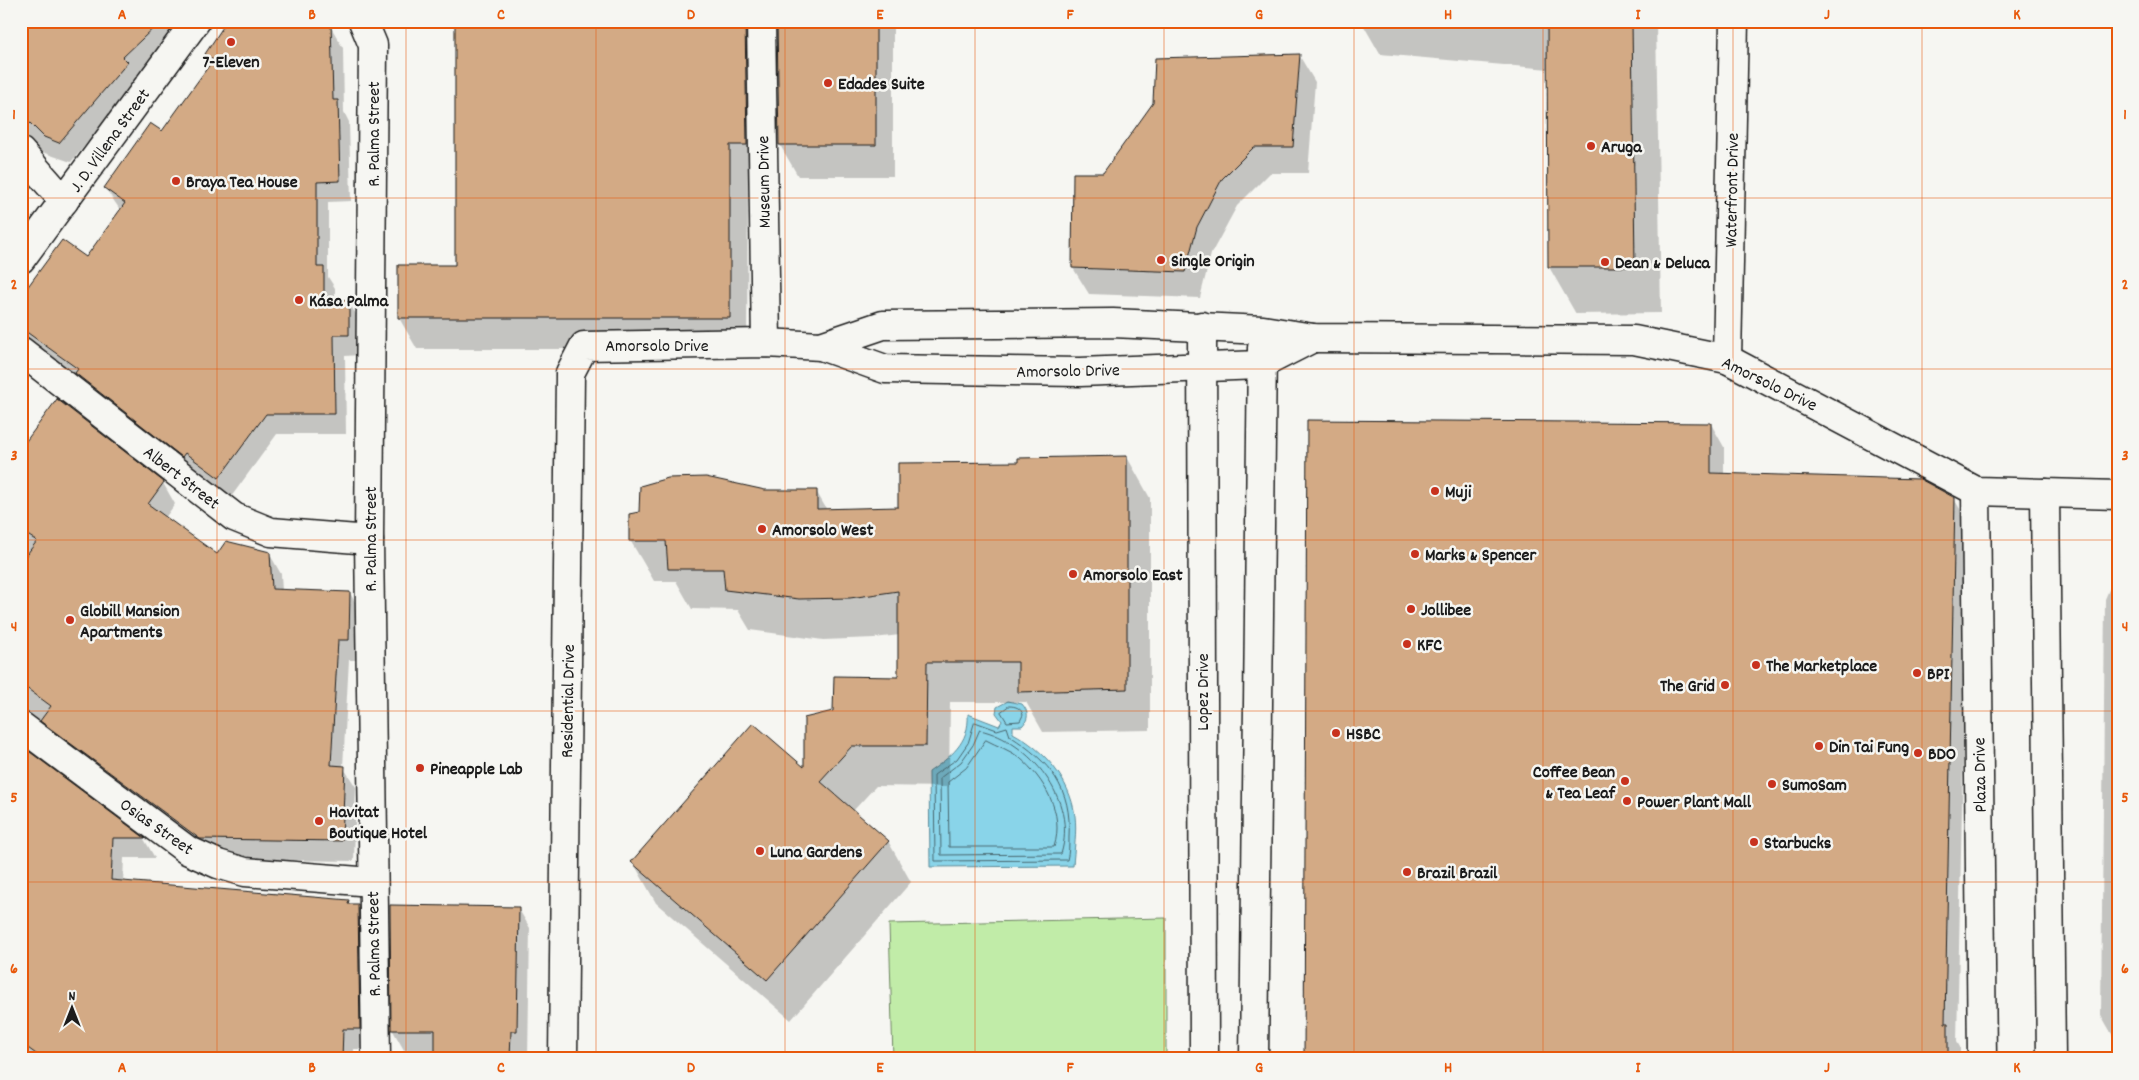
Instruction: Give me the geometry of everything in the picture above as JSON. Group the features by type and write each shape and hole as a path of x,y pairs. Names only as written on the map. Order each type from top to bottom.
{"street":[{"name":"J. D. Villena Street","path":"21,259 196,21"},
{"name":"R. Palma Street","path":"363,21 374,45 369,540 372,882 376,1059"},
{"name":"Museum Drive","path":"761,21 766,343"},
{"name":"Waterfront Drive","path":"1727,359 1734,21"},
{"path":"21,152 64,201"},
{"name":"Amorsolo Drive","path":"821,346 883,325 1113,323 1263,330 1313,338 1634,340 1727,359 1976,491 2118,495"},
{"name":"Lopez Drive","path":"1202,326 1204,1059"},
{"path":"1254,1059 1260,365 1263,330"},
{"name":"Amorsolo Drive","path":"584,346 766,343 821,346 885,369 1080,372 1201,369 1260,365 1313,338"},
{"name":"Residential Drive","path":"563,1059 570,373 584,346"},
{"name":"Albert Street","path":"21,351 234,517 271,532 369,540"},
{"name":"Plaza Drive","path":"1976,491 1982,1059"},
{"path":"2045,492 2051,1059"},
{"name":"Osias Street","path":"21,726 187,850 218,864 245,872 372,882"}],"green space":[{"path":"1166,918 1166,1059 893,1059 889,924"}],"water":[{"path":"1008,701 1022,704 1027,713 1026,721 1022,726 1013,726 1013,733 1045,757 1054,767 1068,790 1076,822 1073,866 930,867 929,772 951,755 962,741 968,724 968,714 999,726 1002,721 996,713 997,707"}],"building":[{"path":"21,21 161,21 123,57 128,62 59,143 44,137 21,114"},
{"path":"227,21 331,21 333,100 338,100 340,181 317,182 317,267 324,267 324,300 349,300 349,335 334,335 335,414 266,414 219,478 185,453 182,457 75,373 78,369 21,328 21,296 62,240 86,257 125,203 104,188 150,123 162,131 213,60 205,54"},
{"path":"455,21 745,21 747,145 730,145 730,318 398,318 398,265 455,265"},
{"name":"Edades Suite","path":"777,21 876,21 876,145 779,145"},
{"name":"Aruga","path":"1547,21 1632,21 1635,267 1548,267"},
{"path":"1300,54 1293,147 1254,147 1222,179 1197,227 1185,272 1072,268 1073,173 1103,173 1153,103 1155,58"},
{"path":"57,399 164,482 148,504 217,554 226,541 270,552 272,589 350,592 349,640 338,640 331,765 345,766 342,841 200,839 40,721 51,706 21,684 21,562 37,541 21,531 21,448"},
{"name":"Power Plant Mall","path":"1307,420 1711,423 1711,473 1920,479 1955,498 1945,1023 1948,1023 1948,1059 1304,1059"},
{"path":"1127,456 1127,689 1018,692 1018,662 927,662 926,746 852,746 820,781 889,841 767,980 631,862 753,723 804,767 804,718 833,711 834,676 898,677 898,591 850,598 799,599 725,590 723,569 668,569 666,541 629,541 629,514 639,512 640,486 668,478 706,477 765,490 817,490 817,509 898,507 898,463 1018,462 1018,458"},
{"path":"22,746 145,838 113,838 111,880 349,900 348,904 358,904 360,1029 343,1029 342,1059 43,1059 21,1043"},
{"path":"390,905 519,907 517,1031 511,1031 510,1059 435,1059 435,1030 391,1030"}],"place":[{"name":"7-Eleven","path":"231,42"},
{"name":"Edades Suite","path":"828,83"},
{"name":"Aruga","path":"1591,146"},
{"name":"Braya Tea House","path":"176,181"},
{"name":"Single Origin","path":"1161,260"},
{"name":"Dean & Deluca","path":"1605,262"},
{"name":"Kása Palma","path":"299,300"},
{"name":"Muji","path":"1435,491"},
{"name":"Amorsolo West","path":"762,529"},
{"name":"Marks & Spencer","path":"1415,554"},
{"name":"Amorsolo East","path":"1073,574"},
{"name":"Jollibee","path":"1411,609"},
{"name":"Globill Mansion Apartments","path":"70,620"},
{"name":"KFC","path":"1407,644"},
{"name":"The Marketplace","path":"1756,665"},
{"name":"BPI","path":"1917,673"},
{"name":"The Grid","path":"1725,685"},
{"name":"HSBC","path":"1336,733"},
{"name":"Din Tai Fung","path":"1819,746"},
{"name":"BDO","path":"1918,753"},
{"name":"Pineapple Lab","path":"420,768"},
{"name":"Coffee Bean & Tea Leaf","path":"1625,781"},
{"name":"SumoSam","path":"1772,784"},
{"name":"Power Plant Mall","path":"1627,801"},
{"name":"Havitat Boutique Hotel","path":"319,821"},
{"name":"Starbucks","path":"1754,842"},
{"name":"Luna Gardens","path":"760,851"},
{"name":"Brazil Brazil","path":"1407,872"}]}
